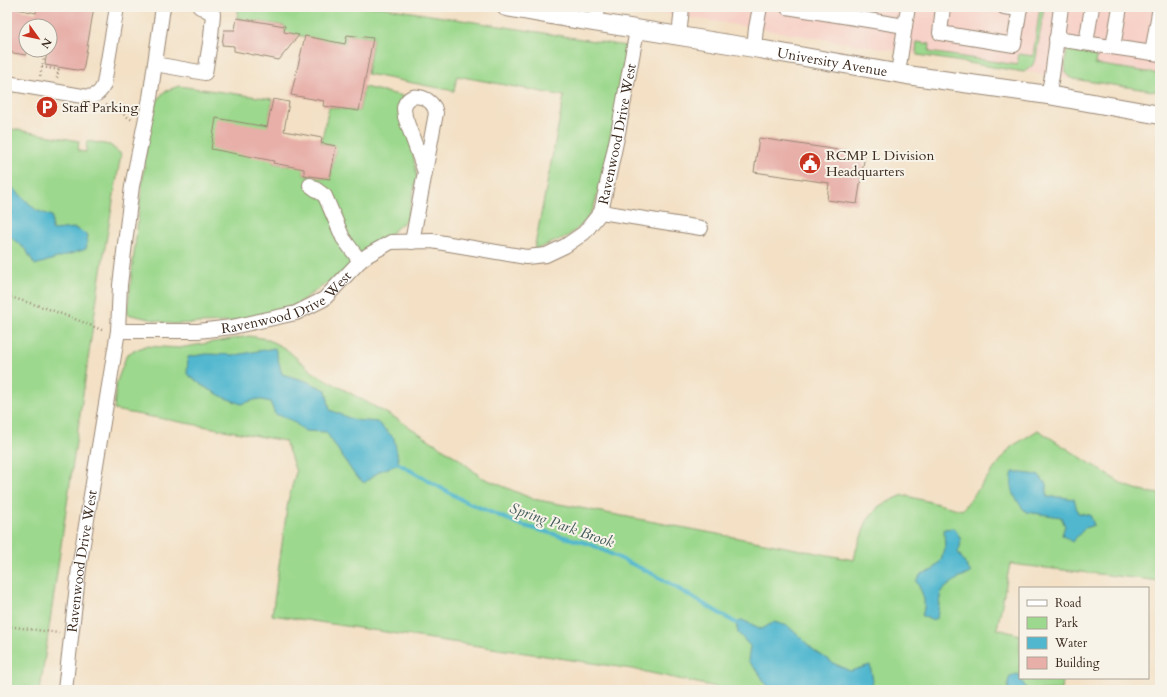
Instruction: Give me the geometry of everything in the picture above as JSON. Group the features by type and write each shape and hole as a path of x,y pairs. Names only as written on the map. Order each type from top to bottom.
{"main road":[{"name":"University Avenue","path":"511,7 597,15 637,30 1160,114"}],"lane":[{"path":"7,83 88,97 98,94 104,84 117,7"},
{"path":"118,334 120,285 132,186 150,98 163,7"},
{"path":"154,64 205,73 213,14 200,7"},
{"path":"679,36 682,7"},
{"path":"754,48 760,7"},
{"path":"787,7 905,26"},
{"path":"898,73 908,7"},
{"path":"943,7 940,33 1014,45 1020,8 1004,7"},
{"path":"1048,95 1061,7"},
{"path":"1086,43 1092,7"},
{"path":"1113,47 1120,7"},
{"path":"1056,39 1156,53 1160,7"},
{"name":"Ravenwood Drive West","path":"65,690 79,568 118,334 198,331 232,327 296,313 324,299 368,255 391,242 432,241 526,257 546,255 565,246 584,232 601,212 618,133 637,30"},
{"path":"412,242 425,172"},
{"path":"310,185 325,196 343,238 360,262"},
{"path":"601,212 701,228"}],"path":[{"path":"40,76 44,59"},
{"path":"42,67 59,69 57,79"},
{"path":"106,105 123,114 143,129"},
{"path":"7,296 46,308 118,334"},
{"path":"7,626 71,634"}],"shaded area":[{"path":"625,7 1160,7 1160,92 1070,79"}],"green space":[{"path":"238,7 380,7 632,47 604,173 593,209 582,225 568,236 534,250 564,96 457,76 454,91 367,74 373,38 347,35 345,44 296,35 294,42 283,41 285,26 237,18"},
{"path":"1040,7 1044,7 1036,58 1032,66 1024,72 918,55 916,51 917,42 930,44 929,52 1017,65 1019,54 1033,56"},
{"path":"1069,48 1097,51 1095,64 1160,74 1160,92 1073,79 1066,74 1065,64 1067,51"},
{"path":"179,86 273,99 265,139 278,142 273,163 289,166 305,164 304,175 330,179 336,146 321,143 329,107 359,111 364,87 403,96 417,177 407,219 344,271 291,308 229,322 172,324 127,314 151,119 156,102 162,94"},
{"path":"7,128 79,141 78,151 86,152 87,141 110,145 121,154 100,277 40,690 7,690"},
{"path":"249,336 267,339 286,349 314,373 397,419 459,459 481,477 533,499 854,560 856,550 867,521 879,506 903,495 962,510 1011,447 1038,430 1124,485 1145,492 1160,494 1160,581 1010,564 997,629 1019,635 1019,679 1063,679 1062,690 718,690 716,687 632,669 272,615 288,501 296,472 285,441 114,410 116,384 127,354 145,346 179,348"}],"water":[{"path":"7,185 10,185 36,210 52,216 52,230 75,228 88,235 86,249 35,265 26,250 7,234"},
{"path":"275,348 282,374 306,381 326,390 330,410 354,420 377,422 394,438 399,464 380,471 364,483 354,474 326,432 305,431 291,420 275,414 270,402 258,399 241,404 223,397 203,386 187,374 188,357 206,354 236,355"},
{"path":"1013,472 1039,475 1047,485 1047,497 1074,499 1078,513 1090,515 1094,525 1085,528 1072,542 1062,535 1065,526 1061,517 1026,512 1016,499 1012,489"},
{"path":"953,528 958,534 961,542 958,552 971,573 960,577 941,591 937,618 931,620 922,616 924,598 916,581 921,574 933,570 941,560 945,549 944,529"},
{"path":"742,620 762,629 774,622 788,626 815,651 833,663 850,671 870,665 873,681 870,690 769,690 759,673 748,661 750,646 738,633 736,623"},
{"path":"1018,674 1019,679 1021,679 1027,690 1008,690 1010,676"}],"building":[{"path":"7,7 36,13 37,7 94,7 83,71 45,65 46,58 58,58 58,18 18,18 18,54 7,52"},
{"path":"237,18 285,26 284,32 299,35 279,60 234,51 234,46 222,45 224,30 235,30"},
{"path":"347,35 373,38 359,111 323,106 324,101 291,95 305,36 345,44"},
{"path":"273,99 289,102 284,131 322,138 321,143 336,146 330,179 304,175 304,169 273,163 274,161 211,149 216,118 267,127"},
{"name":"RCMP L Division Headquarters","path":"759,138 865,154 857,204 827,200 829,183 754,172"}],"waterway":[{"name":"Spring Park Brook","path":"399,464 464,501 521,525 590,544 655,575 736,623"}],"place":[{"name":"Staff Parking","path":"47,107"},
{"name":"RCMP L Division Headquarters","path":"810,163"}]}
